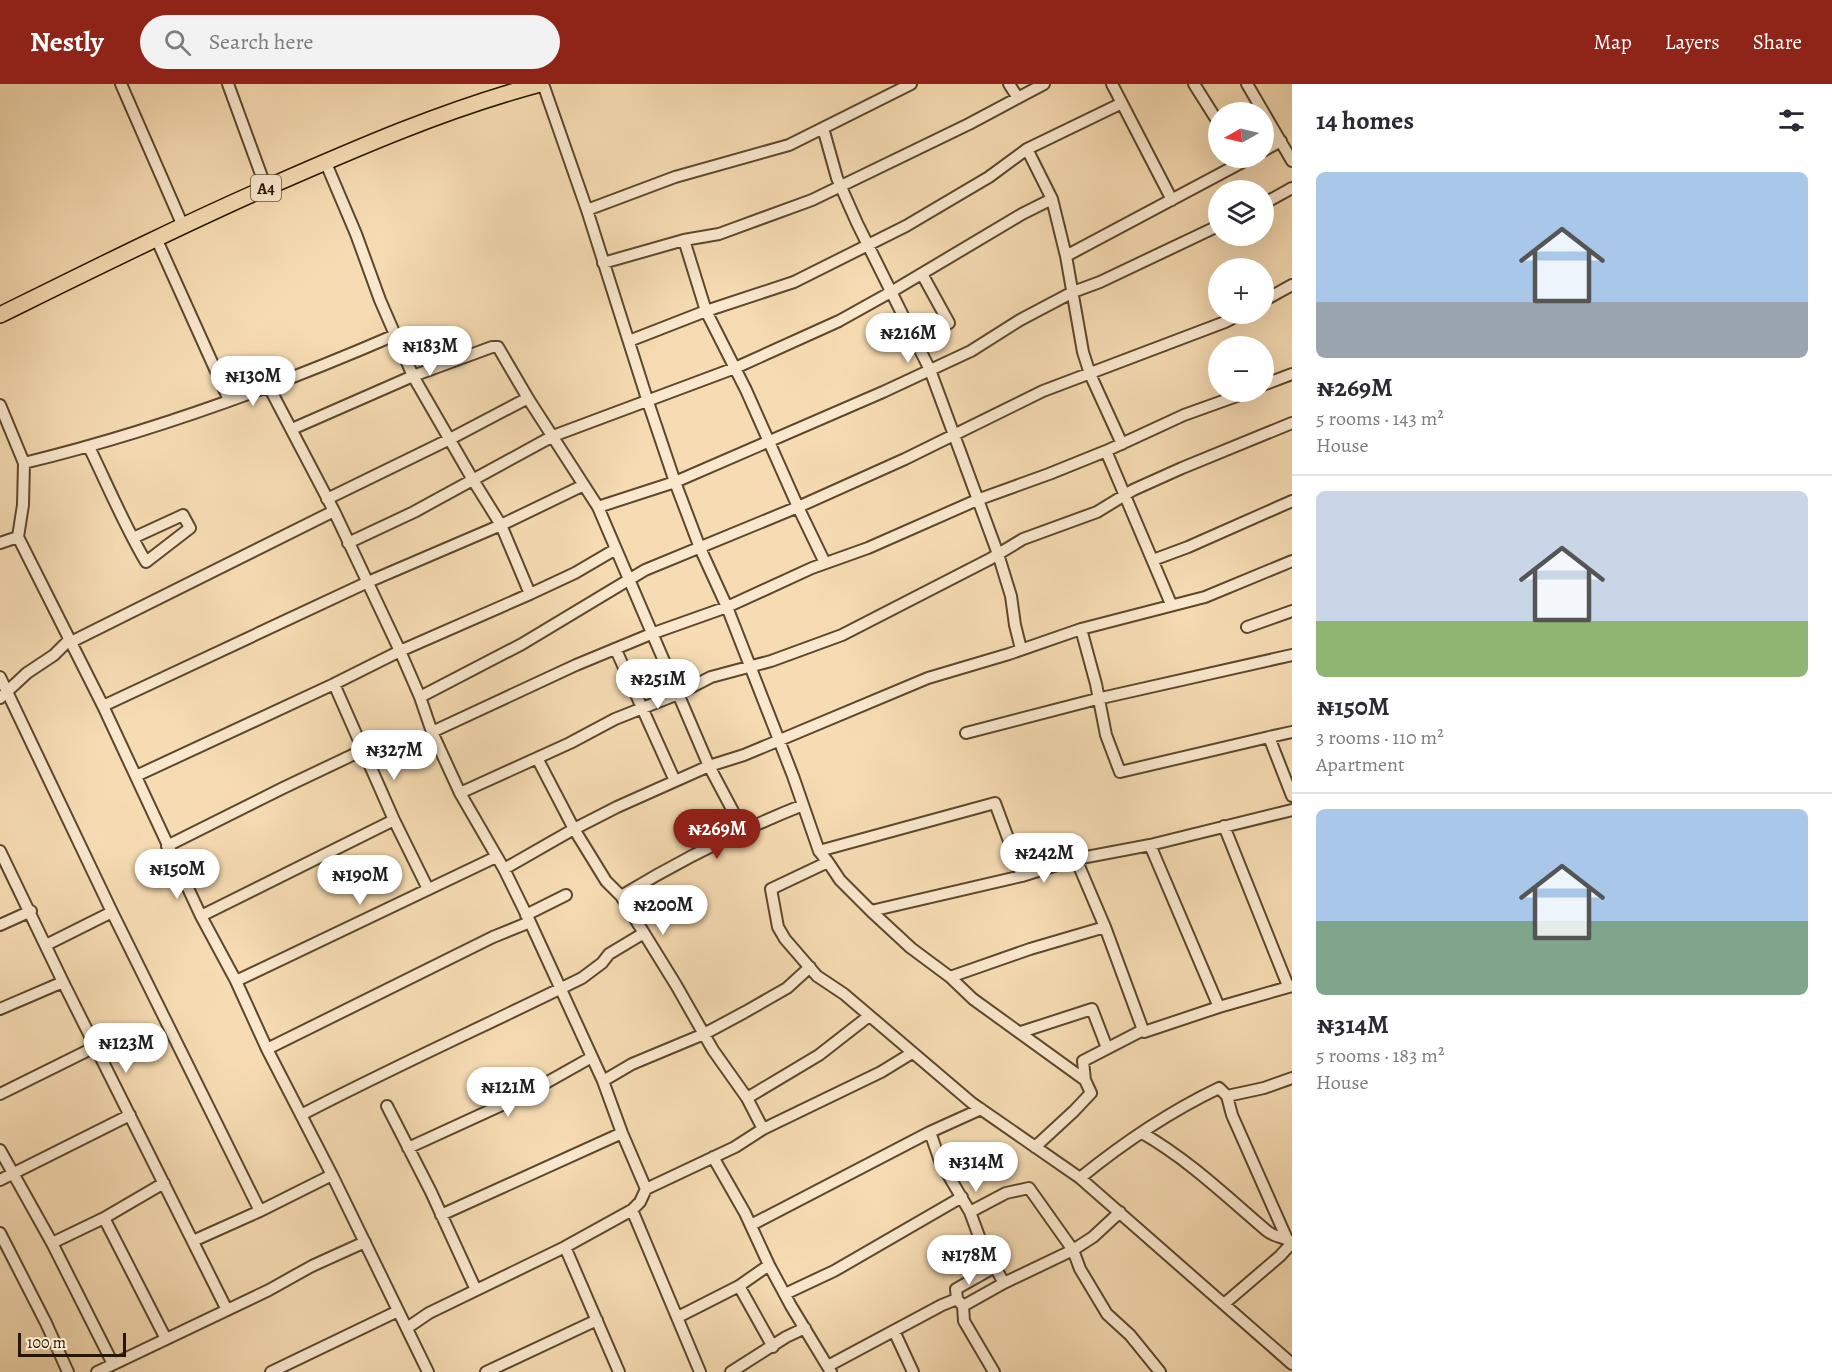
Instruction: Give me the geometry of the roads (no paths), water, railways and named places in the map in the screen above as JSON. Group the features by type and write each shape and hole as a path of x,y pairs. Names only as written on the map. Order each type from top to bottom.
{"highway":[{"name":"A4","path":"0,315 236,200 325,161 514,87 542,84"}],"street":[{"path":"121,84 183,226"},
{"path":"228,84 266,188"},
{"path":"542,84 587,210 675,482 700,548 727,607 819,851 840,880 911,948 950,977 973,999 1085,1080"},
{"path":"587,210 675,177 789,145 911,84"},
{"path":"1009,84 1018,98"},
{"path":"603,263 684,240 719,234 812,200 1044,84"},
{"path":"1112,84 1120,104 1172,200"},
{"path":"1194,84 1208,106"},
{"path":"1247,84 1292,161"},
{"path":"629,341 706,311 794,282 869,245 988,177 1027,149 1120,104"},
{"path":"823,128 841,187 930,370 998,554 1011,596 1021,649"},
{"path":"1274,145 1281,141"},
{"path":"1027,149 1052,199 1066,256 1083,352 1090,374 1122,444"},
{"path":"325,161 413,376 501,525 530,594"},
{"path":"1066,256 1228,168"},
{"path":"1274,198 1292,188"},
{"path":"348,543 414,512 553,436 735,368 839,321 922,274 996,228 1052,199"},
{"path":"598,507 675,482 972,351 1020,320 1072,292 1100,282 1208,231"},
{"path":"156,238 229,399"},
{"path":"684,240 706,311 770,442 825,563"},
{"path":"922,274 949,323"},
{"path":"1274,295 1292,285"},
{"path":"420,697 522,644 630,579 798,507 954,436 1043,391 1221,324"},
{"path":"24,463 89,447 270,387 395,335"},
{"path":"292,429 413,376 492,347 498,347 598,507 709,766 743,830"},
{"path":"1274,381 1292,374"},
{"path":"270,387 368,582 460,793 504,869 528,919 603,1081 646,1190"},
{"path":"327,499 450,440 528,398"},
{"path":"432,732 576,665 651,634 727,607 825,563 867,548 977,500 1106,451 1184,415 1220,402"},
{"path":"0,405 24,463 23,505 18,537 103,706 201,916 236,981 267,1049 366,1242 428,1372"},
{"path":"460,793 537,758 615,718 678,694 711,677 771,661 842,635 1023,539 1097,512 1124,495 1182,468 1292,423"},
{"path":"89,447 116,507 146,562 190,528 183,515 133,538"},
{"path":"1106,451 1171,604"},
{"path":"103,706 368,582 501,525 584,485"},
{"path":"1153,560 1292,501"},
{"path":"4,694 37,665 54,655 70,641 334,511"},
{"path":"0,543 18,537"},
{"path":"136,776 400,651 575,573 616,549"},
{"path":"504,869 574,829 709,766 778,741 928,678 1081,628 1205,597 1292,561"},
{"path":"1247,627 1292,611"},
{"path":"1081,628 1096,684 1097,699 1106,735 1120,772 1292,732"},
{"path":"616,650 675,782"},
{"path":"966,733 1097,699 1292,655"},
{"path":"0,677 4,694 260,1211"},
{"path":"334,684 394,820 428,889"},
{"path":"1269,737 1292,796"},
{"path":"167,846 363,750"},
{"path":"537,758 574,829 606,881 621,896 704,1034 736,1085 747,1098 763,1129"},
{"path":"819,851 995,803 1022,876"},
{"path":"621,896 669,867 743,830 803,805"},
{"path":"871,911 1022,876 1076,859 1150,845 1292,810"},
{"path":"201,916 394,820"},
{"path":"1035,1147 1091,1093 1085,1080 1083,1061 1143,1030 1144,1032 1220,1006 1290,986 1224,826"},
{"path":"1150,845 1220,1006"},
{"path":"0,850 63,982 227,1310"},
{"path":"236,981 496,857"},
{"path":"1076,859 1106,927 1143,1030"},
{"path":"828,862 771,889 778,927 785,939 817,976 844,994 981,1109 1080,1178 1292,1364"},
{"path":"267,1049 528,919 566,895"},
{"path":"0,925 31,911"},
{"path":"46,945 112,912"},
{"path":"950,977 1030,949 1106,927"},
{"path":"301,1115 362,1083 405,1065 582,978 602,963 609,954 644,933"},
{"path":"603,1081 632,1064 704,1034 788,988 810,967"},
{"path":"0,1009 63,982"},
{"path":"1020,1032 1092,1010 1107,1048"},
{"path":"747,1098 819,1055 869,1016"},
{"path":"0,1094 97,1046"},
{"path":"407,1328 429,1313 566,1247 632,1210 640,1202 646,1190 735,1147 763,1129 880,1072 912,1053"},
{"path":"408,1148 528,1093 592,1057"},
{"path":"1227,1096 1264,1088 1292,1078"},
{"path":"1080,1178 1115,1150 1188,1103 1219,1088 1227,1096 1232,1114 1290,1241"},
{"path":"387,1107 476,1290"},
{"path":"751,1225 930,1132 981,1109"},
{"path":"0,1180 130,1115"},
{"path":"930,1132 940,1161 970,1212 980,1239 1004,1283"},
{"path":"441,1215 622,1133"},
{"path":"1142,1133 1198,1170 1270,1233 1290,1241"},
{"path":"0,1150 52,1244 113,1364"},
{"path":"713,1157 751,1225 769,1265 829,1369 942,1305 960,1302 1073,1250 1093,1237 1120,1212"},
{"path":"193,1241 332,1175"},
{"path":"52,1244 104,1218 164,1183"},
{"path":"970,1212 1006,1192 1029,1188 1073,1250 1080,1269 1107,1314 1130,1335 1155,1370"},
{"path":"785,1294 834,1271 962,1197"},
{"path":"632,1210 700,1372"},
{"path":"104,1218 166,1339"},
{"path":"0,1233 68,1372"},
{"path":"1224,1304 1280,1256 1290,1241"},
{"path":"97,1372 227,1310 312,1266 366,1242"},
{"path":"566,1247 619,1372"},
{"path":"678,1317 739,1286 769,1265"},
{"path":"994,1372 964,1321 956,1289 995,1267"},
{"path":"739,1286 773,1347"},
{"path":"271,1372 398,1311"},
{"path":"486,1372 597,1320"},
{"path":"731,1372 786,1337 805,1328"},
{"path":"894,1331 913,1372"}]}
